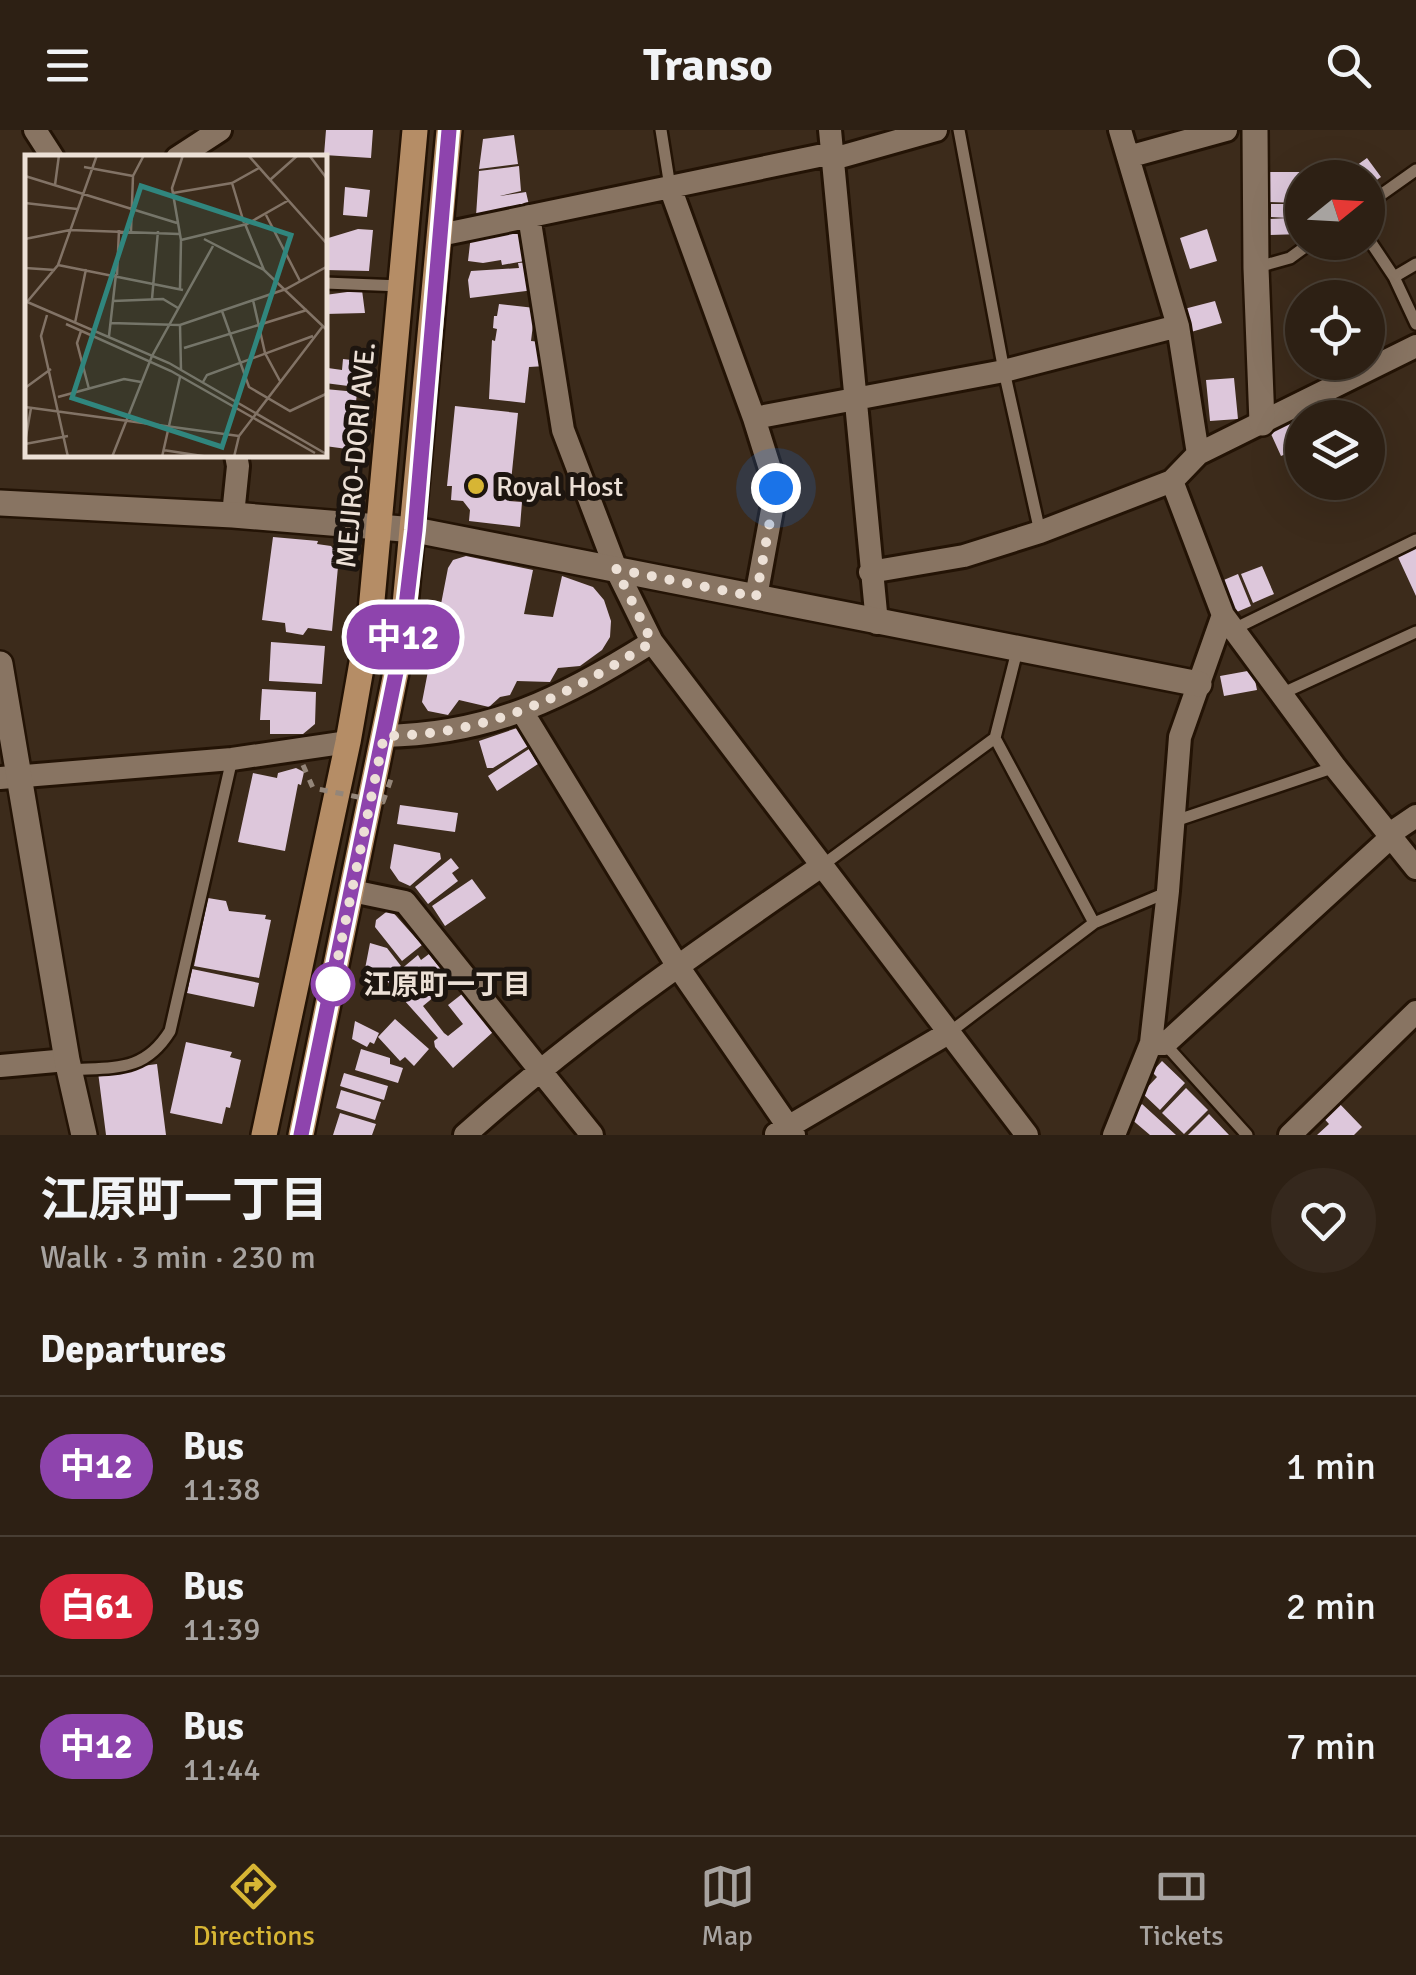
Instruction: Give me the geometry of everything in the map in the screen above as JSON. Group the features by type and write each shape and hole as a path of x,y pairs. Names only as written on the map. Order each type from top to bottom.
{"main road":[{"name":"MEJIRO-DORI AVE.","path":"264,1135 348,742 371,611 415,130"},
{"path":"300,1135 401,648 415,530 449,130"}],"street":[{"path":"35,130 51,155"},
{"path":"182,155 220,130"},
{"path":"440,235 670,187 832,147 936,130"},
{"path":"1120,130 1178,326 1198,454"},
{"path":"1128,156 1226,130"},
{"path":"1255,130 1262,423"},
{"path":"832,147 876,624"},
{"path":"670,187 776,488 756,597"},
{"path":"529,216 562,430 616,569 652,642 1027,1135"},
{"path":"754,418 1004,370 1178,326"},
{"path":"870,572 964,556 1040,532 1172,481 1198,454 1416,346"},
{"path":"234,515 237,458"},
{"path":"1172,481 1228,622 1334,768 1416,868"},
{"path":"0,503 234,515 415,530 876,624 1198,684"},
{"path":"1114,1135 1158,1044 1180,736 1198,684 1228,622"},
{"path":"384,736 421,736 523,713 583,686 652,642"},
{"path":"0,664 10,777 84,1135"},
{"path":"523,713 677,965 785,1132 950,1032"},
{"path":"10,777 232,760 348,742"},
{"path":"1158,1044 1416,816"},
{"path":"466,1135 538,1070 677,965 820,867"},
{"path":"352,891 404,902 592,1135"},
{"path":"1290,1135 1416,1012"},
{"path":"0,1066 68,1065"}],"lane":[{"path":"662,130 670,187"},
{"path":"959,130 1004,370 1040,532"},
{"path":"1385,192 1416,170"},
{"path":"1256,268 1285,259"},
{"path":"1383,260 1416,324"},
{"path":"1394,277 1416,264"},
{"path":"328,283 401,286"},
{"path":"1228,622 1416,540"},
{"path":"1281,694 1416,632"},
{"path":"820,867 995,738 1018,648"},
{"path":"995,738 1094,922"},
{"path":"68,1065 122,1067 142,1062 158,1050 170,1031 232,760"},
{"path":"1172,822 1334,768"},
{"path":"950,1032 1094,922 1168,891"},
{"path":"1158,1044 1247,1135"}],"path":[{"path":"303,766 313,788 384,802 391,779"}],"building":[{"path":"326,130 373,130 371,158 324,155"},
{"path":"514,135 518,164 479,169 483,139"},
{"path":"519,166 521,191 500,196 526,192 529,205 476,216 479,171"},
{"path":"1269,172 1285,172 1285,203 1268,202"},
{"path":"345,187 370,190 367,217 343,215"},
{"path":"1271,204 1285,204 1285,218 1271,217"},
{"path":"1285,218 1285,235 1269,235 1268,219"},
{"path":"517,225 525,233 530,260 502,265 501,260 468,261 471,235"},
{"path":"358,229 373,230 369,271 328,270 328,238"},
{"path":"1207,229 1217,261 1190,269 1180,238"},
{"path":"530,262 534,290 470,298 471,271 519,268 518,263"},
{"path":"362,290 365,313 328,314 328,295"},
{"path":"1215,301 1222,323 1191,332 1184,309"},
{"path":"499,304 535,308 531,341 542,342 546,366 529,367 525,403 489,399 492,340 495,341 497,329 493,328 494,316"},
{"path":"343,359 360,361 356,387 328,383 328,368 342,370"},
{"path":"1234,378 1238,419 1210,421 1206,380"},
{"path":"328,389 357,392 355,413 349,413 349,421 353,422 347,449 328,446"},
{"path":"455,406 518,413 509,501 522,502 520,527 469,521 470,510 463,501 451,500 452,486 447,486"},
{"path":"1285,417 1285,454 1281,456 1267,425"},
{"path":"273,537 318,541 317,544 331,546 339,556 332,631 308,628 303,635 286,632 285,623 262,620"},
{"path":"1416,546 1416,596 1397,555"},
{"path":"466,556 533,570 524,614 553,617 562,576 593,587 604,600 611,621 610,637 602,650 580,666 558,668 550,682 517,681 510,695 500,697 489,707 459,700 448,715 428,711 422,702 448,568 453,560"},
{"path":"1262,566 1274,594 1253,603 1241,574"},
{"path":"1238,574 1251,606 1232,614 1219,582"},
{"path":"271,642 325,646 322,684 269,681"},
{"path":"1253,670 1257,690 1224,696 1220,676"},
{"path":"262,689 316,692 315,724 303,734 270,734 270,720 260,720"},
{"path":"523,726 533,743 487,768 479,741"},
{"path":"529,749 538,764 497,791 488,776"},
{"path":"296,768 304,772 301,785 298,784 285,851 238,842 253,773 277,778 278,773"},
{"path":"400,805 458,813 455,832 397,824"},
{"path":"394,844 440,853 441,859 410,886 399,881 390,868"},
{"path":"451,858 459,868 452,873 458,881 428,904 415,887"},
{"path":"472,879 486,898 445,926 432,906"},
{"path":"208,898 226,901 229,911 266,915 265,919 271,920 259,978 194,966"},
{"path":"390,909 422,945 402,961 375,927 376,920"},
{"path":"370,943 387,948 401,966 383,979 364,974"},
{"path":"429,954 443,972 438,977 446,987 423,1006 444,1033 448,1036 463,1024 448,1005 462,994 493,1032 453,1068 435,1047 438,1038 387,981 418,955 421,960"},
{"path":"192,969 259,983 254,1007 187,993"},
{"path":"395,1019 429,1049 414,1066 405,1057 400,1061 378,1037"},
{"path":"355,1021 379,1033 374,1044 370,1042 367,1047 352,1039"},
{"path":"186,1042 232,1052 230,1057 241,1060 230,1108 226,1107 222,1124 170,1113"},
{"path":"361,1049 390,1058 390,1064 403,1068 398,1083 355,1070"},
{"path":"1162,1061 1185,1083 1160,1110 1142,1093 1157,1077 1152,1072"},
{"path":"157,1064 166,1135 106,1135 98,1072"},
{"path":"344,1073 388,1086 384,1100 340,1086"},
{"path":"1186,1088 1208,1110 1184,1134 1162,1113"},
{"path":"341,1090 381,1102 375,1120 336,1108"},
{"path":"1336,1100 1362,1127 1354,1135 1317,1135 1329,1124 1320,1114"},
{"path":"1142,1104 1176,1135 1150,1135 1130,1118"},
{"path":"340,1113 376,1124 372,1135 333,1135"},
{"path":"1209,1114 1229,1135 1188,1135"}],"bus line":[{"name":"中12","path":"301,1135 401,648 415,530 449,130"}],"place":[{"name":"Royal Host","path":"476,486"},
{"name":"江原町一丁目","path":"333,984"}],"route":[{"path":"333,984 330,996 384,736 421,736 523,713 583,686 652,642 616,569 756,597 776,488"}]}
